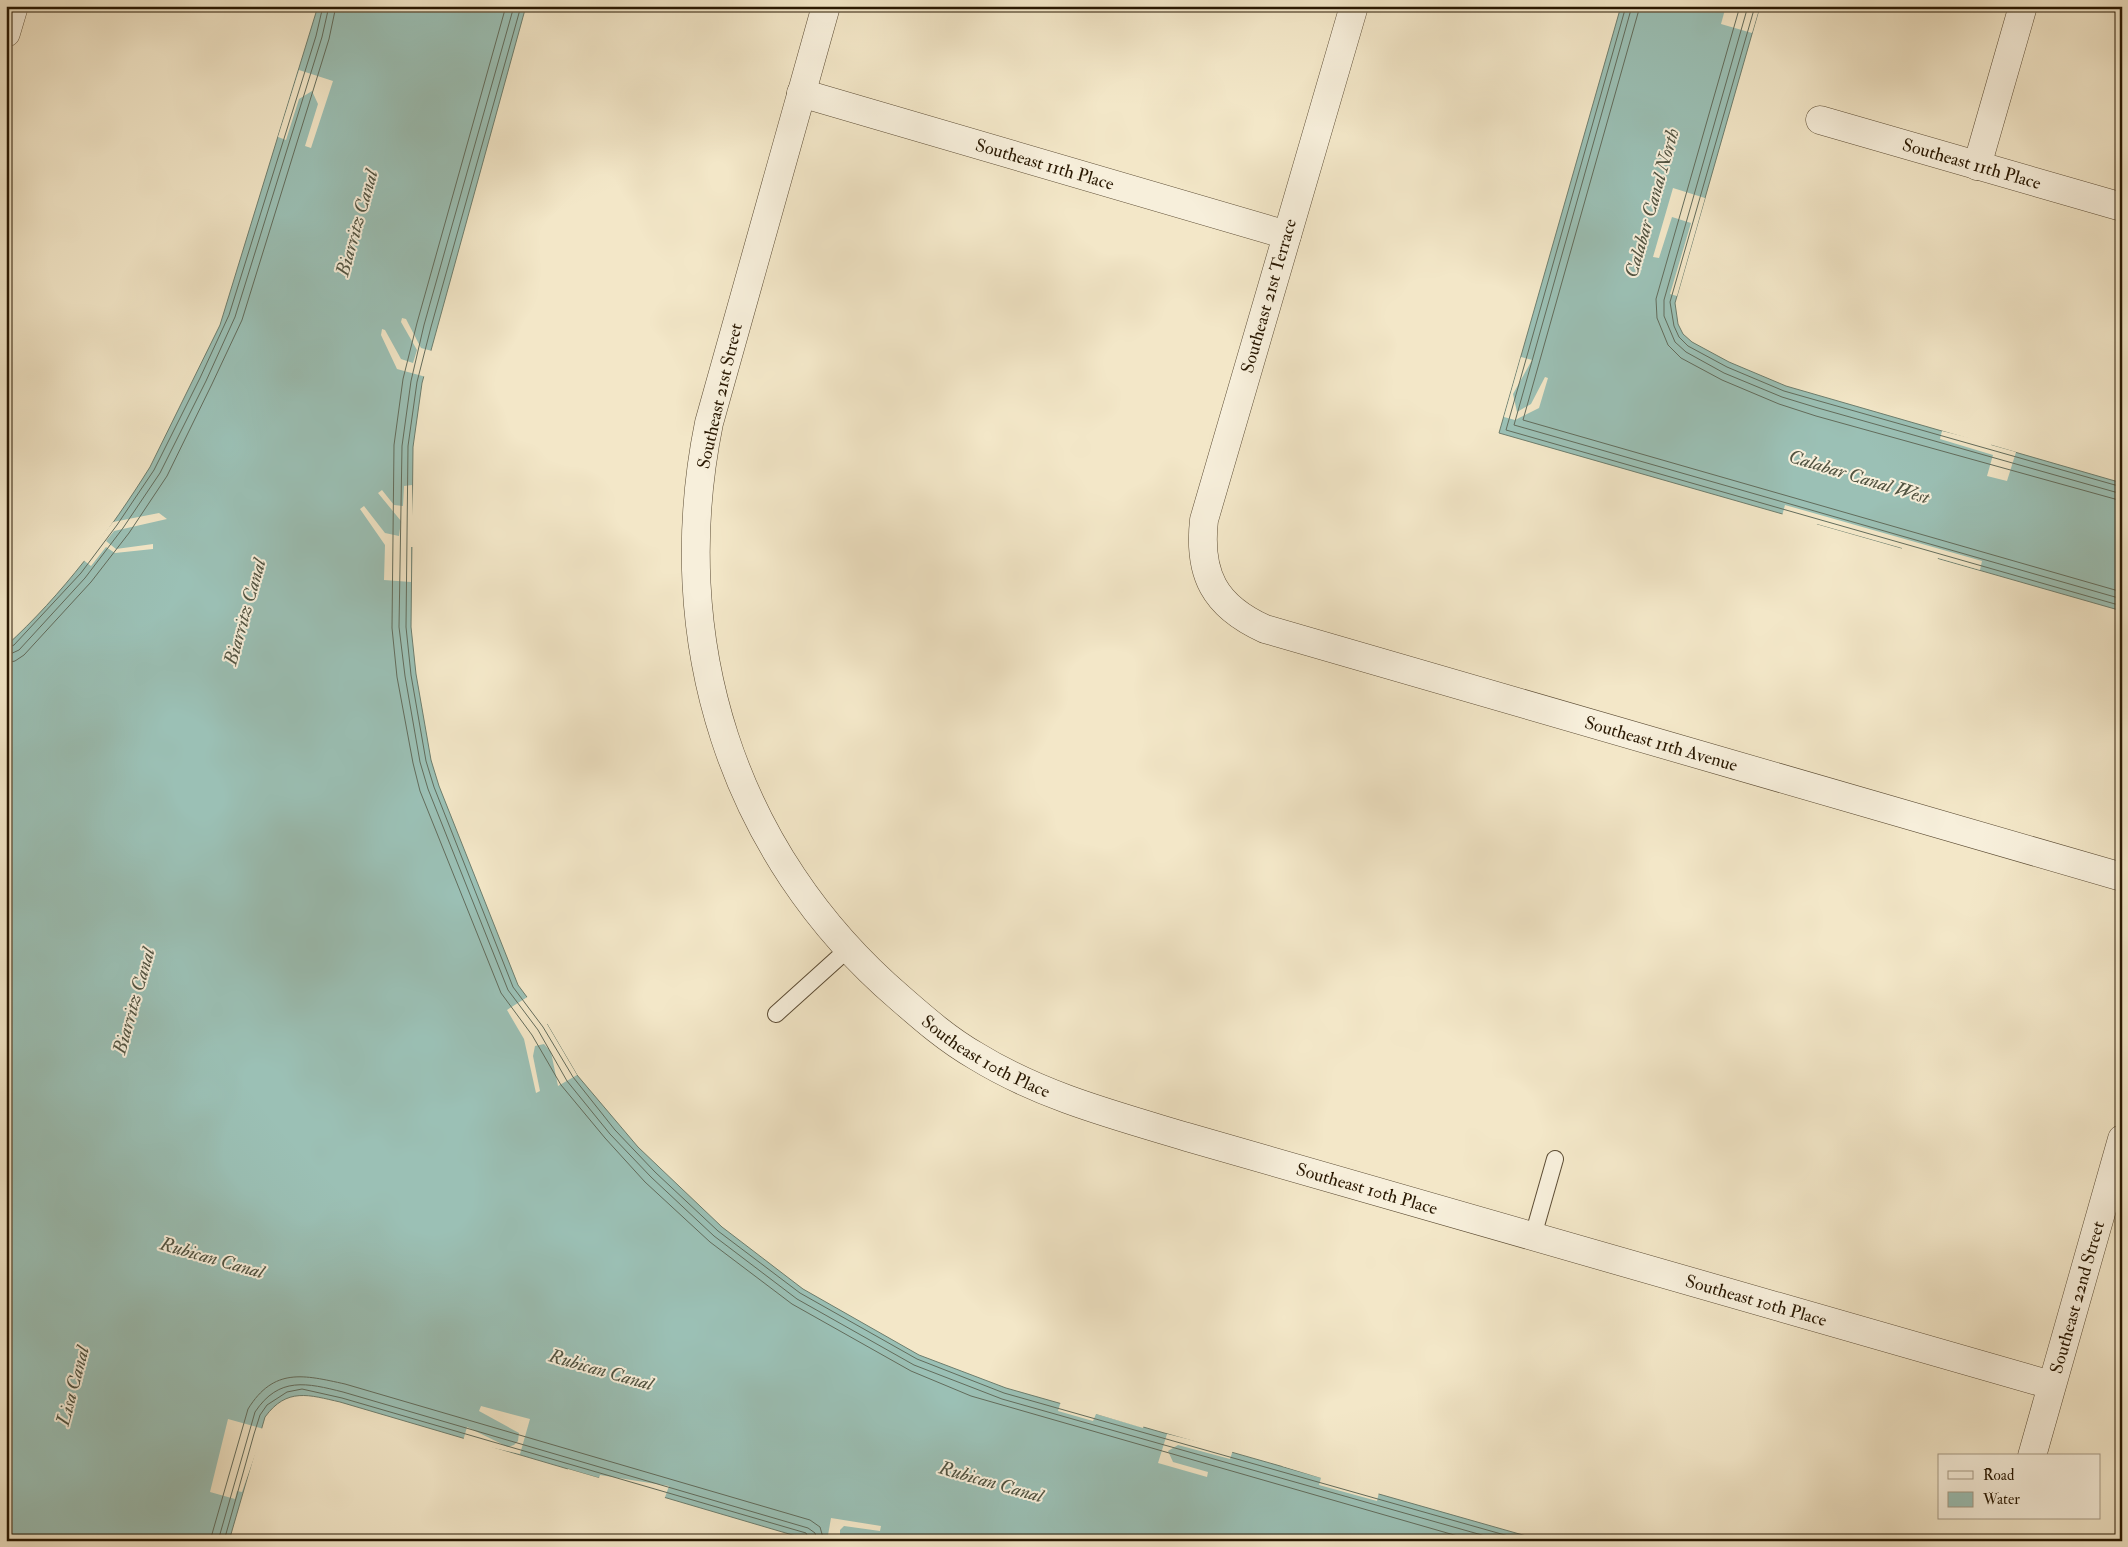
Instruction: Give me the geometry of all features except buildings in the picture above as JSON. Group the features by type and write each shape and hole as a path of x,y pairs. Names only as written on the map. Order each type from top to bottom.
{"street":[{"path":"6,33 14,6"},
{"name":"Southeast 21st Street","path":"771,845 746,797 732,762 718,716 706,659 698,606 696,522 703,454 709,423 826,6"},
{"name":"Southeast 21st Terrace","path":"1213,588 1203,555 1204,520 1354,6"},
{"path":"1977,166 2023,6"},
{"name":"Southeast 11th Place","path":"801,93 1287,235"},
{"name":"Southeast 11th Place","path":"1820,120 2122,207"},
{"name":"Southeast 11th Avenue","path":"1213,588 1233,611 1265,628 2122,877"},
{"name":"Southeast 10th Place","path":"771,845 828,928 874,976 961,1047 1013,1077 1044,1091 1187,1137 2051,1385"},
{"name":"Southeast 22nd Street","path":"2033,1454 2122,1139"}],"lane":[{"path":"776,1014 848,949"},
{"path":"1533,1236 1555,1159"}],"water":[{"path":"318,6 526,6 422,383 413,447 411,627 416,674 431,760 439,786 518,985 547,1024 577,1075 638,1147 722,1227 803,1289 919,1355 1006,1388 1544,1541 813,1541 340,1402 318,1397 299,1396 290,1397 282,1401 273,1407 265,1417 229,1541 6,1541 6,646 66,584 102,538 135,491 150,467 220,325"},
{"path":"1621,6 1760,6 1675,303 1678,324 1683,334 1692,342 1729,362 1786,386 2122,483 2122,611 1499,433"}],"pier":[{"path":"1726,6 1760,6 1752,33 1721,24"},
{"path":"299,70 333,81 311,148 305,146 318,104 312,91 299,99 286,140 278,137"},
{"path":"1673,188 1705,198 1677,296 1670,294 1691,223 1672,217 1659,258 1653,257"},
{"path":"402,318 406,319 421,348 432,351 426,377 397,369 381,335 382,329 385,330 401,359 413,363 417,350 401,322"},
{"path":"1521,357 1532,360 1513,394 1517,412 1531,404 1545,377 1548,378 1539,408 1515,420 1504,417"},
{"path":"1942,431 1991,443 1991,445 2016,452 2007,481 1987,476 1993,455 1940,439"},
{"path":"412,485 414,547 411,547 411,582 384,580 385,545 360,509 364,506 385,533 399,536 401,521 378,493 382,490 394,505 403,506 404,486"},
{"path":"1785,505 1982,561 1980,570 1938,558 1937,561 1902,551 1902,548 1782,516"},
{"path":"159,513 167,519 114,531 106,541 116,549 153,544 153,549 115,553 106,547 91,566 82,559 97,538 99,540 113,522"},
{"path":"529,996 549,1023 547,1024 577,1075 558,1086 551,1052 544,1044 535,1046 533,1056 540,1091 536,1093 524,1039 507,1010"},
{"path":"1061,1401 1144,1425 1143,1428 1096,1414 1093,1421 1058,1411"},
{"path":"481,1406 530,1419 520,1454 463,1441 467,1427 508,1447 518,1441 519,1433 479,1411"},
{"path":"228,1419 264,1429 242,1492 237,1491 235,1499 210,1492"},
{"path":"1167,1434 1233,1450 1230,1459 1178,1445 1168,1451 1173,1462 1208,1472 1207,1477 1158,1463"},
{"path":"1282,1464 1379,1492 1377,1501 1319,1485 1321,1478 1282,1466"},
{"path":"568,1469 599,1478 600,1475 669,1486 664,1500 567,1471"},
{"path":"831,1518 881,1526 880,1531 844,1526 840,1530 840,1541 827,1541"}],"water label":[{"name":"Calabar Canal North","path":"1652,203"},
{"name":"Biarritz Canal","path":"357,223"},
{"name":"Calabar Canal West","path":"1859,477"},
{"name":"Biarritz Canal","path":"245,612"},
{"name":"Biarritz Canal","path":"134,1001"},
{"name":"Rubican Canal","path":"212,1258"},
{"name":"Rubican Canal","path":"601,1370"},
{"name":"Lisa Canal","path":"73,1386"},
{"name":"Rubican Canal","path":"991,1482"}]}
